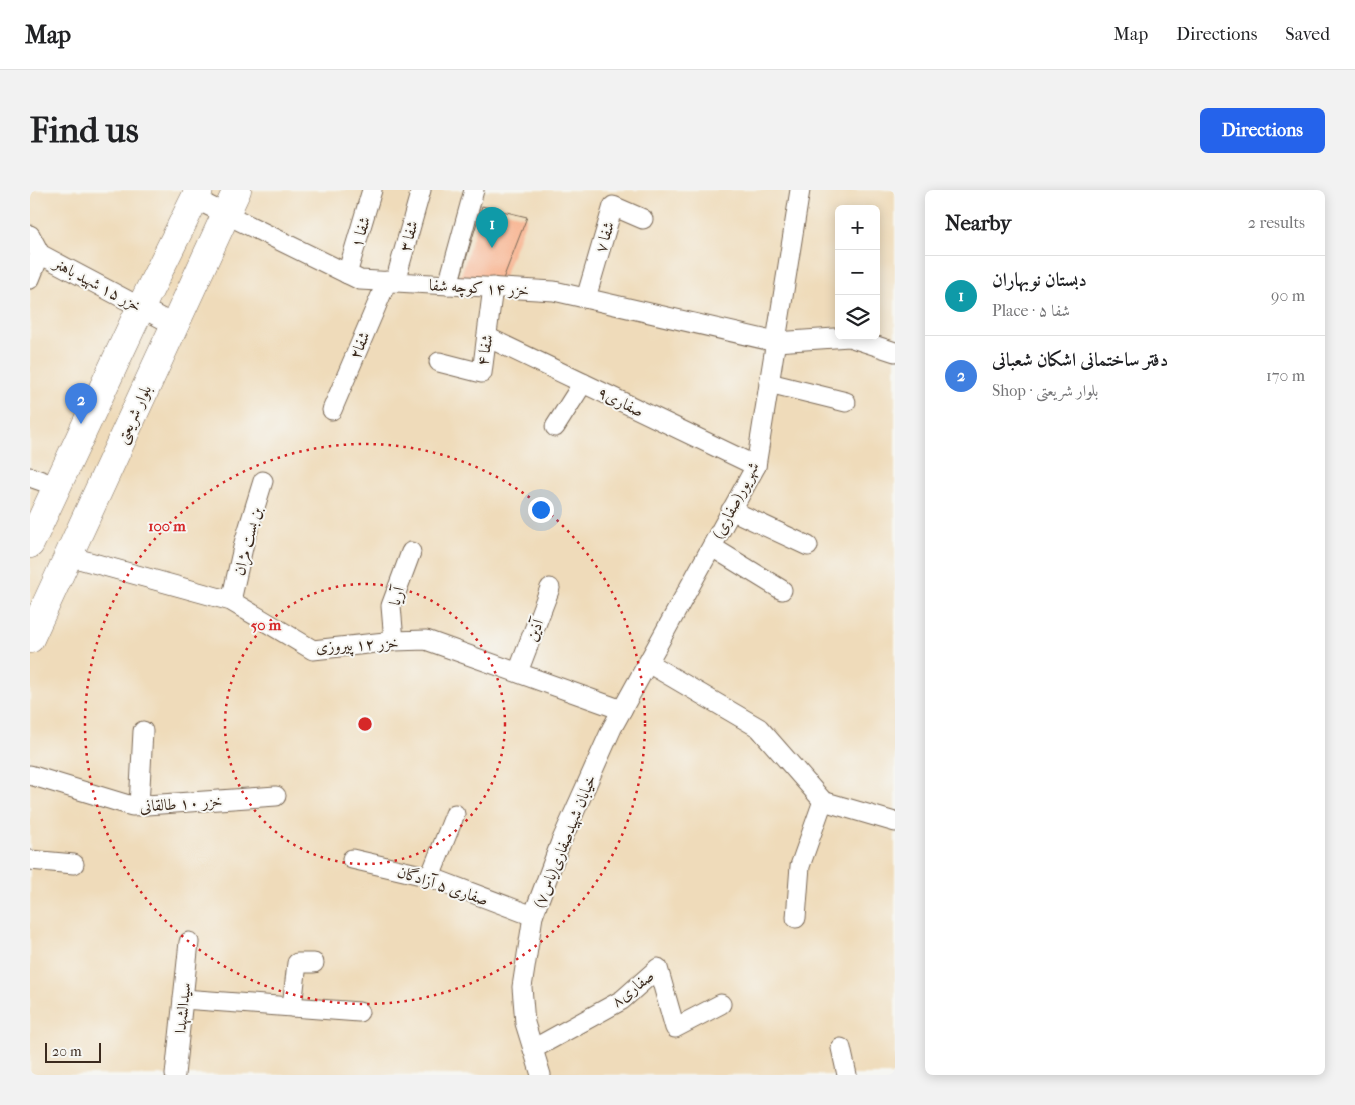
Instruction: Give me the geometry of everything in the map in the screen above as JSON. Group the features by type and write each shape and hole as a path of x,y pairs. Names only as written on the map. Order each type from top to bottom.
{"main road":[{"name":"بلوار شریعتی","path":"30,639 237,190"},
{"path":"30,544 141,307 197,195"}],"street":[{"name":"شفا ۱","path":"347,274 372,190"},
{"name":"شفا ۳","path":"391,281 421,190"},
{"path":"448,285 474,190"},
{"name":"شهریور(صفاری)","path":"612,728 756,466 800,190"},
{"name":"خزر ۱۴ کوچه شفا","path":"197,195 226,214 360,280 554,291 776,342 849,337 895,352"},
{"name":"شفا ۷","path":"586,298 613,206 642,219"},
{"name":"خزر ۱۵ شهید باهنر","path":"30,235 40,254 174,325"},
{"path":"30,280 40,254"},
{"name":"شفا۲","path":"332,410 391,281"},
{"name":"شفا ۴","path":"439,362 482,373 493,287"},
{"name":"صفاری۹","path":"487,337 756,466"},
{"path":"555,427 583,383"},
{"path":"769,384 846,402"},
{"path":"30,476 56,486"},
{"name":"بن بست مژان","path":"232,601 244,543 263,481"},
{"path":"731,510 808,546"},
{"path":"712,547 782,590"},
{"name":"آریا","path":"394,641 391,606 411,552"},
{"name":"خزر ۱۲ پیروزی","path":"68,556 232,601 313,650 394,641 426,640 622,710"},
{"name":"آذین","path":"518,672 550,588"},
{"path":"648,663 758,728 823,801 895,822"},
{"name":"خیابان شهیدصفاری(یاس۷)","path":"541,1075 525,1023 522,987 533,916 560,844 612,728"},
{"path":"139,806 143,731"},
{"name":"خزر ۱۰ طالقانی","path":"30,776 132,806 276,796"},
{"path":"796,918 800,866 823,801"},
{"path":"430,877 455,814"},
{"name":"صفاری ۵ آزادگان","path":"352,859 430,877 533,916"},
{"path":"30,860 74,864"},
{"name":"سیدالشهدا","path":"175,1075 189,942"},
{"path":"292,1007 297,963 314,963"},
{"name":"صفاری۸","path":"533,1049 622,1000 658,968 675,1028 721,1004"},
{"path":"183,999 359,1012"},
{"path":"841,1048 847,1075"}],"building":[{"path":"482,206 527,217 503,279 460,279"}],"place":[{"name":"دبستان نوبهاران","path":"492,248"},
{"name":"دفتر ساختمانی اشکان شعبانی","path":"81,424"}]}
